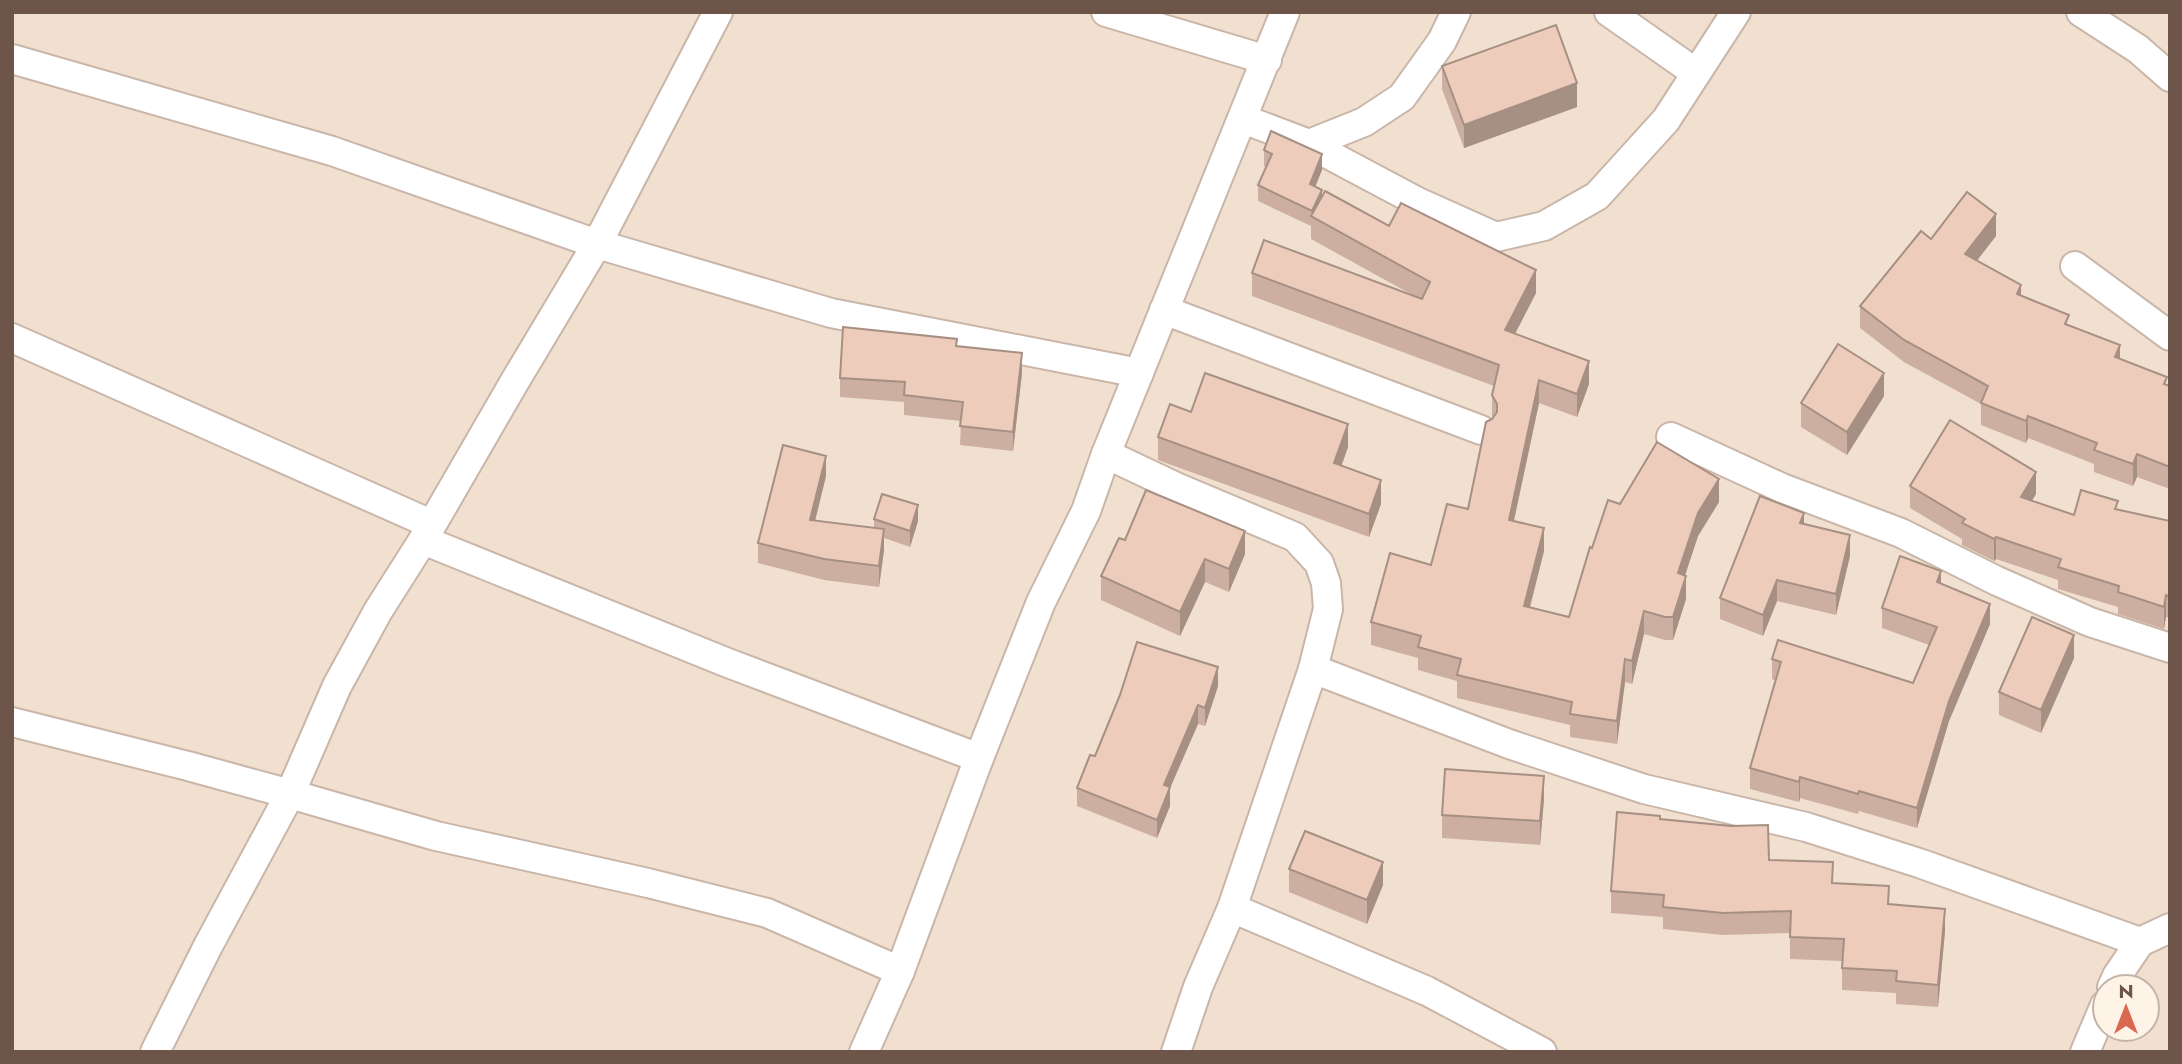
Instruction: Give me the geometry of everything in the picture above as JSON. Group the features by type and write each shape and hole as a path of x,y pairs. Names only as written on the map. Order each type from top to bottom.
{"street":[{"path":"155,1052 208,946 290,794 337,686 378,611 597,244 718,12"},
{"path":"1106,12 1267,60"},
{"path":"864,1052 900,971 979,758 1041,603 1086,511 1106,454 1285,12"},
{"path":"1309,145 1364,121 1402,97 1442,41 1456,12"},
{"path":"1609,12 1696,73"},
{"path":"1243,119 1309,145 1418,202 1496,237 1544,226 1597,195 1666,120 1735,12"},
{"path":"2081,12 2138,49 2170,77"},
{"path":"12,59 332,150 597,244 831,313 1139,373"},
{"path":"2075,266 2170,336"},
{"path":"1164,310 1481,430"},
{"path":"12,338 427,532 728,663 979,758"},
{"path":"1671,437 1782,488 1901,533 1997,581 2090,622 2170,648"},
{"path":"1106,454 1178,488 1295,537 1319,563 1326,583 1328,608 1313,669 1232,908 1198,987 1177,1052"},
{"path":"1313,669 1521,748 1644,789 1806,827 1919,863 2140,942"},
{"path":"12,722 188,766 436,836 648,883 767,913 900,971"},
{"path":"1232,908 1427,991 1542,1052"},
{"path":"2119,973 2140,942 2170,928"}],"shaded area":[{"path":"12,12 2170,12 2170,1052 12,1052"}],"building":[{"path":"1556,25 1577,83 1464,125 1442,66"},
{"path":"1271,131 1322,154 1310,184 1322,190 1312,211 1258,185 1272,154 1264,150"},
{"path":"1325,191 1389,226 1401,203 1536,270 1505,330 1589,361 1577,394 1539,380 1509,520 1544,528 1524,606 1569,617 1590,547 1592,548 1608,500 1620,504 1657,442 1719,479 1698,513 1678,573 1686,576 1673,617 1644,611 1632,661 1625,659 1617,721 1570,714 1572,702 1457,675 1461,659 1418,647 1421,636 1371,622 1390,553 1431,565 1447,504 1468,509 1486,422 1497,412 1497,404 1492,395 1499,365 1252,273 1264,240 1422,299 1430,282 1311,216"},
{"path":"1967,192 1996,214 1965,254 2021,285 2017,294 2069,315 2065,324 2120,345 2115,357 2167,377 2164,384 2170,386 2170,467 2137,454 2133,464 2094,450 2097,443 2028,416 2026,421 1981,403 1988,386 1904,340 1860,306 1921,231 1931,239"},
{"path":"843,327 957,339 956,346 1022,353 1013,432 960,426 963,402 904,395 905,382 840,378"},
{"path":"1838,344 1884,373 1847,432 1801,403"},
{"path":"1205,373 1348,424 1334,463 1381,480 1369,514 1158,437 1170,404 1191,412"},
{"path":"1950,420 2036,472 2021,497 2074,515 2081,490 2118,501 2115,509 2170,521 2170,597 2166,595 2164,607 2118,592 2119,586 2058,567 2061,559 1996,537 1994,539 1962,523 1965,519 1910,486"},
{"path":"783,445 826,456 810,520 884,529 879,566 824,559 758,543"},
{"path":"1146,490 1245,531 1229,569 1205,559 1180,612 1101,576 1119,538 1125,540"},
{"path":"882,494 918,505 910,531 874,519"},
{"path":"1760,496 1804,513 1800,523 1850,535 1836,594 1777,580 1763,615 1720,598"},
{"path":"1900,556 1941,571 1937,582 1990,604 1949,701 1917,808 1859,791 1858,794 1800,777 1799,782 1750,768 1781,662 1772,659 1778,640 1913,683 1937,627 1882,608"},
{"path":"2032,617 2074,635 2041,710 1999,692"},
{"path":"1137,642 1218,667 1205,708 1198,705 1164,785 1170,787 1157,820 1077,788 1090,755 1095,756 1120,695"},
{"path":"1445,769 1544,776 1540,821 1442,815"},
{"path":"1617,812 1731,826 1768,825 1769,860 1833,862 1832,883 1889,886 1888,904 1945,909 1938,985 1896,981 1897,971 1842,968 1844,939 1790,937 1791,911 1723,913 1663,907 1664,895 1611,891"},
{"path":"1305,831 1383,862 1367,900 1289,869"}]}
